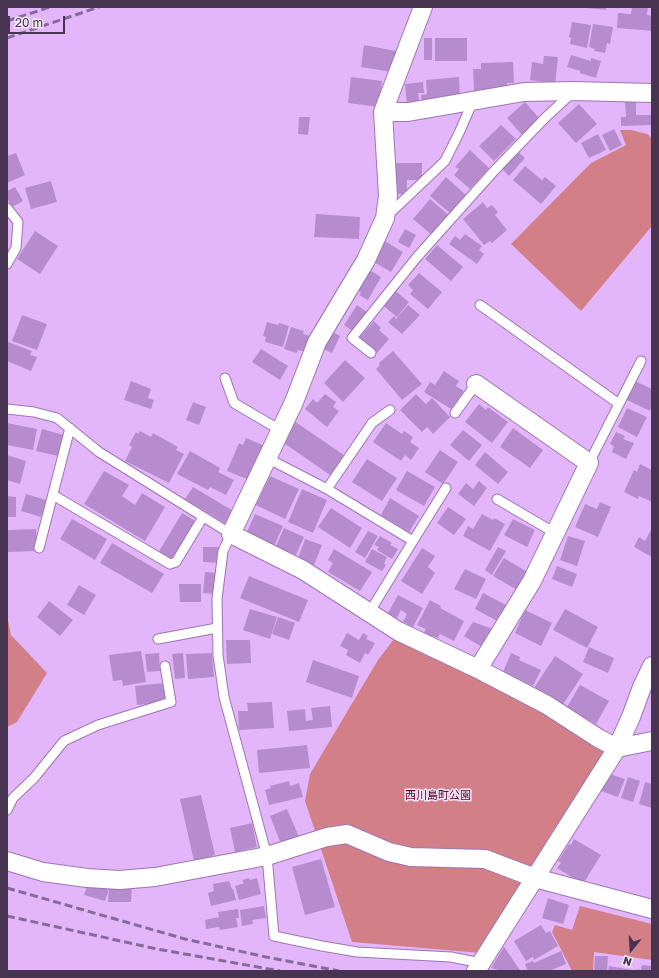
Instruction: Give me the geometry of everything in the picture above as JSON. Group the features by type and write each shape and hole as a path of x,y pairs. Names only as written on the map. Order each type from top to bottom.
{"street":[{"path":"423,7 383,112 388,196 385,218 366,260 317,342 294,402 231,534 303,570 398,631 547,705 598,738 617,748 652,741"},
{"path":"383,112 408,112 524,92 574,91 652,93"},
{"path":"476,384 589,463 532,581 478,670"},
{"path":"478,967 617,748 652,666"},
{"path":"7,861 43,872 87,878 120,880 155,877 267,856 326,837 347,834 389,852 411,857 485,859 535,878 652,910"}],"lane":[{"path":"371,353 352,338 417,257 493,172 545,118 574,91"},
{"path":"385,218 445,161 473,101"},
{"path":"7,208 18,222 16,248 7,264"},
{"path":"480,305 619,404"},
{"path":"589,463 641,361"},
{"path":"225,378 234,403 280,430"},
{"path":"455,413 476,384"},
{"path":"7,409 34,412 57,418 99,452 231,534 223,551 217,599 218,655 224,697 267,856 274,936 358,952 451,957 478,967"},
{"path":"327,490 372,423 390,410"},
{"path":"39,548 70,428"},
{"path":"267,458 327,490 413,541"},
{"path":"370,613 446,488"},
{"path":"53,495 170,564 176,562 203,517"},
{"path":"497,499 555,532"},
{"path":"158,639 217,628"},
{"path":"7,810 12,798 34,778 64,741 98,725 171,702 165,666"}],"green space":[{"path":"620,130 631,130 647,134 652,138 652,226 581,311 511,244 591,163 626,145"},
{"path":"7,616 11,635 47,673 17,722 7,727"},
{"name":"西川島町公園","path":"397,635 482,676 602,749 604,758 481,953 352,942 305,801 310,774 378,660"},
{"path":"580,906 652,924 652,960 594,952 593,971 572,971 552,932 555,925 572,930"}],"building":[{"path":"606,7 606,10 586,8"},
{"path":"632,7 648,7 647,15 652,16 652,31 617,28 618,13 631,14"},
{"path":"572,22 591,25 587,48 570,44 571,38 569,37"},
{"path":"593,24 613,27 610,44 607,43 605,53 594,51 595,49 589,47"},
{"path":"424,38 432,38 432,60 424,60"},
{"path":"435,38 467,38 467,61 435,61"},
{"path":"364,45 396,51 392,72 361,67"},
{"path":"571,55 591,61 591,58 601,61 596,78 567,67"},
{"path":"544,56 558,57 555,84 530,80 532,62 543,64"},
{"path":"513,62 514,83 507,83 507,91 474,92 473,69 481,69 481,63"},
{"path":"351,77 382,81 379,107 348,103"},
{"path":"459,77 460,95 422,104 421,95 427,94 426,80"},
{"path":"423,82 424,93 418,93 420,105 407,106 405,84"},
{"path":"525,102 540,119 522,135 507,118"},
{"path":"625,102 636,102 636,115 652,115 652,125 621,126 621,117 626,117"},
{"path":"579,104 597,124 576,143 558,123"},
{"path":"299,117 310,117 308,135 298,134"},
{"path":"501,125 516,139 494,161 479,146"},
{"path":"614,129 622,145 610,151 602,135"},
{"path":"598,134 606,150 589,158 581,143"},
{"path":"470,150 489,168 470,189 454,175 459,169 455,167"},
{"path":"517,151 525,158 509,176 501,168"},
{"path":"16,153 25,175 7,183 7,156"},
{"path":"393,163 422,163 422,180 407,180 407,194 392,194"},
{"path":"525,166 542,180 545,177 556,186 541,204 513,180"},
{"path":"446,177 467,196 451,214 430,196"},
{"path":"51,181 57,202 31,209 25,188"},
{"path":"15,187 23,201 12,207 7,198 7,191"},
{"path":"430,199 450,216 433,236 413,219"},
{"path":"483,202 487,208 492,205 498,212 495,215 507,230 492,243 490,241 484,245 463,219"},
{"path":"316,214 360,217 359,239 314,237"},
{"path":"405,229 416,235 409,248 398,242"},
{"path":"35,231 58,246 40,274 17,259"},
{"path":"465,234 482,246 479,250 484,254 477,264 449,244 455,236 460,240"},
{"path":"381,239 403,252 391,272 369,259"},
{"path":"437,245 463,267 451,281 425,259"},
{"path":"368,269 381,277 368,300 359,295 361,292 356,289"},
{"path":"419,273 442,292 428,309 410,294 413,290 408,285"},
{"path":"393,289 409,302 397,317 381,304"},
{"path":"357,305 367,312 354,332 344,325"},
{"path":"408,305 420,315 402,334 388,322 394,316 396,319"},
{"path":"22,315 47,324 37,350 12,341"},
{"path":"374,321 381,328 379,330 389,339 377,353 359,338"},
{"path":"267,322 289,326 283,347 265,342 266,337 263,336"},
{"path":"291,327 304,331 303,334 310,336 305,352 298,350 297,353 284,349"},
{"path":"331,331 340,336 332,353 323,349"},
{"path":"8,342 32,351 30,355 37,357 31,371 7,361"},
{"path":"261,349 288,366 280,380 252,362"},
{"path":"393,351 422,384 402,400 376,369 380,365 379,363"},
{"path":"345,360 365,378 343,402 324,383"},
{"path":"444,371 459,381 456,386 464,391 451,409 424,392 430,382 435,385"},
{"path":"131,381 151,389 148,398 154,400 151,409 124,400"},
{"path":"635,381 652,389 652,406 650,411 627,400"},
{"path":"325,394 336,402 333,407 339,411 327,427 305,409 313,399 317,403"},
{"path":"416,394 426,404 432,398 450,417 433,434 427,427 422,432 400,410"},
{"path":"193,402 206,407 199,425 186,420"},
{"path":"479,404 486,410 488,407 508,422 492,443 465,422"},
{"path":"627,408 647,417 637,437 618,427"},
{"path":"294,421 344,455 330,475 281,441"},
{"path":"7,423 37,429 33,450 7,445"},
{"path":"386,423 402,434 404,431 413,437 410,442 419,448 411,460 405,455 401,461 373,442"},
{"path":"513,428 543,450 530,468 500,447"},
{"path":"42,429 64,435 58,456 36,451"},
{"path":"463,430 482,445 469,461 450,445"},
{"path":"140,431 151,437 153,433 178,447 176,450 184,454 169,483 125,461 132,447 129,445 136,432 138,434"},
{"path":"616,432 625,436 623,439 634,443 626,459 612,452 614,446 610,444"},
{"path":"246,438 265,446 247,479 227,471 239,443 243,445"},
{"path":"440,450 458,462 443,484 425,472"},
{"path":"190,451 220,468 218,472 234,480 226,495 210,487 208,490 177,474"},
{"path":"485,452 508,472 498,484 475,465"},
{"path":"7,455 26,461 20,484 7,480"},
{"path":"367,459 397,478 382,501 352,482"},
{"path":"640,464 652,470 652,502 639,496 638,499 624,492 634,470 637,472"},
{"path":"104,471 129,485 122,496 135,505 142,493 165,507 145,541 84,504"},
{"path":"407,471 435,487 424,506 396,490"},
{"path":"270,476 299,489 285,519 256,505"},
{"path":"479,481 487,488 474,506 458,494 466,483 473,489"},
{"path":"193,487 235,512 228,525 185,499"},
{"path":"302,489 327,500 313,533 288,522"},
{"path":"26,494 46,500 41,517 21,511"},
{"path":"7,496 16,497 16,517 7,517"},
{"path":"390,498 419,516 409,532 381,515"},
{"path":"600,502 611,507 598,537 575,527 585,504 597,509"},
{"path":"448,507 466,519 454,535 437,523"},
{"path":"331,508 362,528 350,548 318,527"},
{"path":"182,513 197,522 173,562 158,553"},
{"path":"255,514 283,526 274,546 246,534"},
{"path":"482,514 505,524 490,551 463,536 468,526 473,529"},
{"path":"72,519 107,539 95,560 60,539"},
{"path":"513,519 535,530 527,547 504,535"},
{"path":"284,528 304,537 296,555 276,546"},
{"path":"652,528 652,557 634,547 639,537 645,541"},
{"path":"36,529 37,551 7,552 7,530"},
{"path":"368,531 378,536 365,558 355,552"},
{"path":"380,536 392,543 390,545 398,549 392,559 377,550 379,547 374,545"},
{"path":"568,536 585,541 577,566 560,560"},
{"path":"305,539 322,545 314,565 298,558"},
{"path":"112,543 164,574 152,593 100,563"},
{"path":"203,547 220,547 220,563 203,562"},
{"path":"498,547 506,551 492,575 485,570"},
{"path":"422,548 435,556 428,567 435,573 422,594 401,581"},
{"path":"334,549 372,572 360,591 328,572 333,563 328,560"},
{"path":"372,549 387,557 384,564 386,565 382,571 365,562"},
{"path":"504,558 529,573 519,591 493,576"},
{"path":"557,566 577,574 572,587 552,579"},
{"path":"465,569 486,579 476,599 454,589"},
{"path":"205,572 217,573 216,594 203,593"},
{"path":"249,576 308,600 299,622 240,598"},
{"path":"179,584 201,584 201,602 180,602"},
{"path":"79,585 96,595 84,615 67,605"},
{"path":"483,593 510,607 501,623 475,609"},
{"path":"398,595 423,608 413,627 403,622 407,614 401,610 397,618 388,613"},
{"path":"430,600 441,606 440,608 464,621 454,641 440,634 438,638 432,636 431,638 423,634 426,629 417,625"},
{"path":"49,601 73,620 60,636 37,617"},
{"path":"250,609 277,617 270,639 243,630"},
{"path":"565,609 598,627 587,648 553,630"},
{"path":"525,610 552,623 541,646 515,633"},
{"path":"278,617 295,623 289,640 272,634"},
{"path":"473,622 496,630 485,649 464,636"},
{"path":"347,633 359,640 363,633 368,636 366,639 375,643 368,655 365,653 360,663 346,655 348,650 340,646"},
{"path":"226,640 250,640 251,663 227,664"},
{"path":"589,647 614,658 608,673 583,662"},
{"path":"141,651 146,682 123,686 122,680 113,681 109,655"},
{"path":"159,653 160,671 147,672 145,654"},
{"path":"183,653 185,678 175,679 172,654"},
{"path":"212,653 214,677 188,679 186,654"},
{"path":"511,653 520,657 519,660 541,670 533,686 503,672"},
{"path":"555,656 583,674 562,706 534,688"},
{"path":"313,660 359,676 352,698 306,682"},
{"path":"164,683 166,702 137,705 135,686"},
{"path":"580,685 609,701 596,724 567,707"},
{"path":"272,702 274,728 239,730 238,711 248,711 247,703"},
{"path":"330,706 332,727 289,731 287,711 305,709 306,721 313,720 311,708"},
{"path":"307,745 310,768 259,773 257,750"},
{"path":"604,772 625,779 618,797 598,790"},
{"path":"628,777 640,781 633,802 621,798"},
{"path":"289,781 290,786 299,783 303,797 269,805 265,790 271,788 270,786"},
{"path":"645,782 652,784 652,808 639,804"},
{"path":"201,795 215,855 194,861 180,799"},
{"path":"287,809 299,837 281,844 270,816"},
{"path":"252,823 257,847 235,852 230,828"},
{"path":"574,839 601,855 583,884 557,868 561,863 558,861"},
{"path":"321,859 335,907 305,915 292,867"},
{"path":"249,878 250,880 257,878 261,894 239,900 235,886 244,883 242,880"},
{"path":"229,881 236,900 211,906 208,893 214,891 213,884"},
{"path":"109,885 132,886 131,902 108,902"},
{"path":"108,886 105,901 84,895 87,887"},
{"path":"548,898 569,905 563,924 542,918"},
{"path":"264,906 266,918 252,920 253,924 242,926 240,910"},
{"path":"238,909 239,918 236,918 238,927 220,930 219,927 206,929 205,920 219,917 218,912"},
{"path":"541,925 546,933 550,931 558,946 534,960 533,957 526,961 514,941"},
{"path":"504,947 520,971 502,971 491,968"},
{"path":"561,951 566,964 549,971 528,971 525,964 533,961 534,963"},
{"path":"595,956 608,956 607,971 594,971"},
{"path":"642,965 652,966 652,971 637,971 638,969 641,970"},
{"path":"609,966 633,970 633,971 608,971"}],"railway":[{"path":"7,21 50,7"},
{"path":"7,38 99,7"},
{"path":"7,888 185,939 339,971"},
{"path":"7,916 157,949 280,971"}]}
